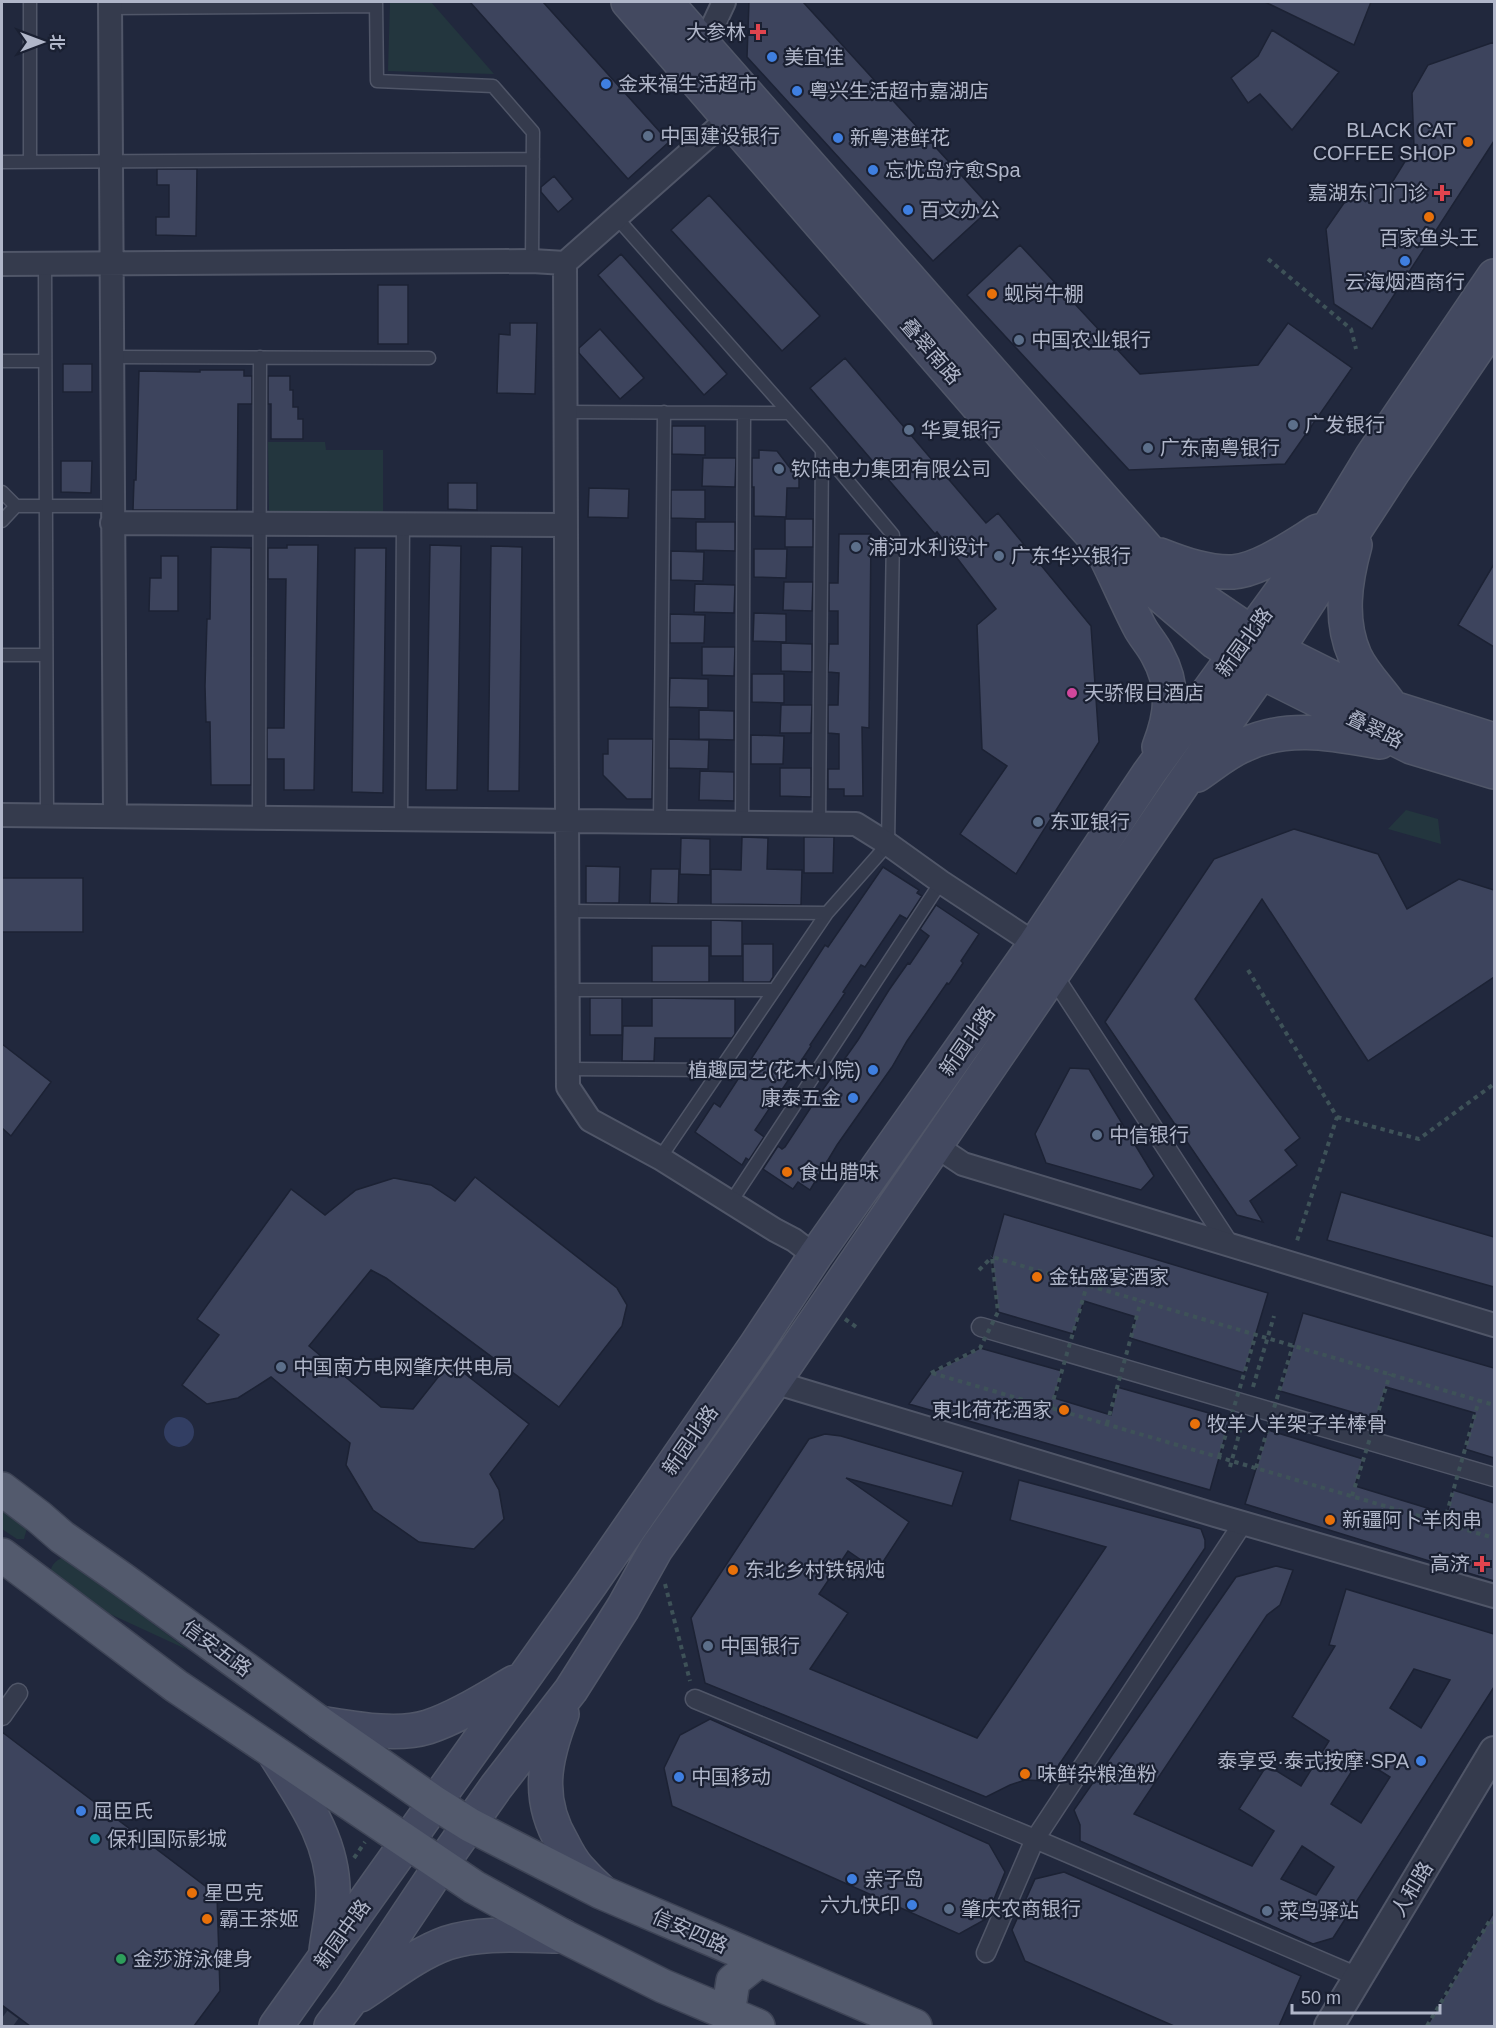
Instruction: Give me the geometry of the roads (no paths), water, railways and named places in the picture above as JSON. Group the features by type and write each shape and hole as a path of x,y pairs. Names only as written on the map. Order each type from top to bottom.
{"main road":[{"name":"叠翠南路","path":"628,2 694,55 740,108 1148,550 1256,653"},
{"name":"叠翠南路","path":"666,2 694,55"},
{"name":"叠翠南路","path":"740,108 1036,473 1101,545 1215,642 1256,653"},
{"name":"新园北路","path":"441,1864 496,1787 571,1690 623,1608 656,1549 774,1382 1144,843 1182,785 1256,653 1347,522 1494,276"},
{"name":"新园北路","path":"1382,464 1494,324"},
{"path":"1148,550 1189,567 1234,572 1266,562 1347,522 1351,559 1345,591 1348,635 1355,656 1393,708"},
{"path":"1125,523 1101,545 1140,628 1158,655 1166,675 1171,704 1168,724 1149,773"},
{"name":"新园北路","path":"435,1803 590,1585 815,1256 1035,944 1149,773 1256,653"},
{"name":"叠翠路","path":"1256,653 1393,708 1487,753"},
{"name":"叠翠路","path":"1256,653 1411,747 1487,753"},
{"path":"1182,785 1243,745 1270,735 1305,731 1411,747"},
{"path":"1116,823 1144,843"},
{"name":"信安五路","path":"2,1489 62,1538 320,1723 435,1803 471,1825"},
{"path":"2,1556 34,1546 39,1517"},
{"path":"2,1556 176,1686 474,1887 563,1936 663,1986 758,2026"},
{"path":"590,1585 599,1600 608,1606 623,1608"},
{"path":"320,1723 370,1730 404,1731 426,1728 522,1679"},
{"path":"571,1690 553,1736 548,1757 544,1779 547,1806 554,1828 576,1866 601,1892"},
{"path":"274,1753 306,1805 322,1837 333,1895 325,1956"},
{"name":"新园中路","path":"276,2026 435,1803"},
{"name":"信安四路","path":"471,1825 601,1892 758,1961 915,2026"},
{"path":"331,2026 441,1864"},
{"path":"350,2001 423,1954 449,1942 480,1937 563,1936"},
{"path":"728,2014 733,1981 758,1961"}],"street":[{"path":"694,55 724,2"},
{"path":"110,5 115,815"},
{"path":"2,264 532,261 565,263 740,108"},
{"path":"565,263 568,1087 590,1120 660,1158 794,1240 815,1256"},
{"path":"112,515 260,524 566,525"},
{"path":"2,815 856,824 888,843 941,882 1035,944"},
{"path":"1053,975 1229,1244"},
{"path":"936,1146 963,1164 1494,1324"},
{"path":"981,1327 1494,1477"},
{"path":"774,1382 1494,1596"},
{"path":"986,1953 1035,1839 1243,1523"},
{"path":"2,1716 18,1693"},
{"path":"695,1700 1035,1839 1358,1977"},
{"name":"人和路","path":"1329,2026 1494,1751"}],"lane":[{"path":"30,2 30,162"},
{"path":"110,5 376,4 377,81 493,86 533,132 532,261"},
{"path":"2,162 533,159"},
{"path":"616,217 822,450 893,536 888,843 827,913 660,1158"},
{"path":"45,265 46,815"},
{"path":"112,357 429,358"},
{"path":"259,817 260,357"},
{"path":"2,361 45,361"},
{"path":"565,412 789,413"},
{"path":"660,822 664,412"},
{"path":"742,823 744,413"},
{"path":"819,824 822,450"},
{"path":"2,492 16,506 46,506 112,515"},
{"path":"2,521 16,506"},
{"path":"401,819 403,524"},
{"path":"2,655 46,655"},
{"path":"731,1202 941,882"},
{"path":"567,911 827,913"},
{"path":"567,990 774,990"},
{"path":"567,1069 719,1070"}],"water":[{"path":"179,1417 190,1421 194,1432 190,1443 179,1447 168,1443 164,1432 168,1421"}],"tunnel":[{"path":"2,2018 13,2026"}],"place":[{"name":"大参林","path":"758,32"},
{"name":"美宜佳","path":"772,57"},
{"name":"金来福生活超市","path":"606,84"},
{"name":"粤兴生活超市嘉湖店","path":"797,91"},
{"name":"中国建设银行","path":"648,136"},
{"name":"新粤港鲜花","path":"838,138"},
{"name":"BLACK CAT COFFEE SHOP","path":"1468,142"},
{"name":"忘忧岛疗愈Spa","path":"873,170"},
{"name":"嘉湖东门门诊","path":"1442,193"},
{"name":"百文办公","path":"908,210"},
{"name":"百家鱼头王","path":"1429,217"},
{"name":"云海烟酒商行","path":"1405,261"},
{"name":"蚬岗牛棚","path":"992,294"},
{"name":"中国农业银行","path":"1019,340"},
{"name":"广发银行","path":"1293,425"},
{"name":"华夏银行","path":"909,430"},
{"name":"广东南粤银行","path":"1148,448"},
{"name":"钦陆电力集团有限公司","path":"779,469"},
{"name":"浦河水利设计","path":"856,547"},
{"name":"广东华兴银行","path":"999,556"},
{"name":"天骄假日酒店","path":"1072,693"},
{"name":"东亚银行","path":"1038,822"},
{"name":"植趣园艺(花木小院)","path":"873,1070"},
{"name":"康泰五金","path":"853,1098"},
{"name":"中信银行","path":"1097,1135"},
{"name":"食出腊味","path":"787,1172"},
{"name":"金钻盛宴酒家","path":"1037,1277"},
{"name":"中国南方电网肇庆供电局","path":"281,1367"},
{"name":"東北荷花酒家","path":"1064,1410"},
{"name":"牧羊人羊架子羊棒骨","path":"1195,1424"},
{"name":"新疆阿卜羊肉串","path":"1330,1520"},
{"name":"高济","path":"1482,1564"},
{"name":"东北乡村铁锅炖","path":"733,1570"},
{"name":"中国银行","path":"708,1646"},
{"name":"泰享受·泰式按摩·SPA","path":"1421,1761"},
{"name":"味鲜杂粮渔粉","path":"1025,1774"},
{"name":"中国移动","path":"679,1777"},
{"name":"屈臣氏","path":"81,1811"},
{"name":"保利国际影城","path":"95,1839"},
{"name":"亲子岛","path":"852,1879"},
{"name":"星巴克","path":"192,1893"},
{"name":"六九快印","path":"912,1905"},
{"name":"肇庆农商银行","path":"949,1909"},
{"name":"菜鸟驿站","path":"1267,1911"},
{"name":"霸王茶姬","path":"207,1919"},
{"name":"金莎游泳健身","path":"121,1959"}]}
